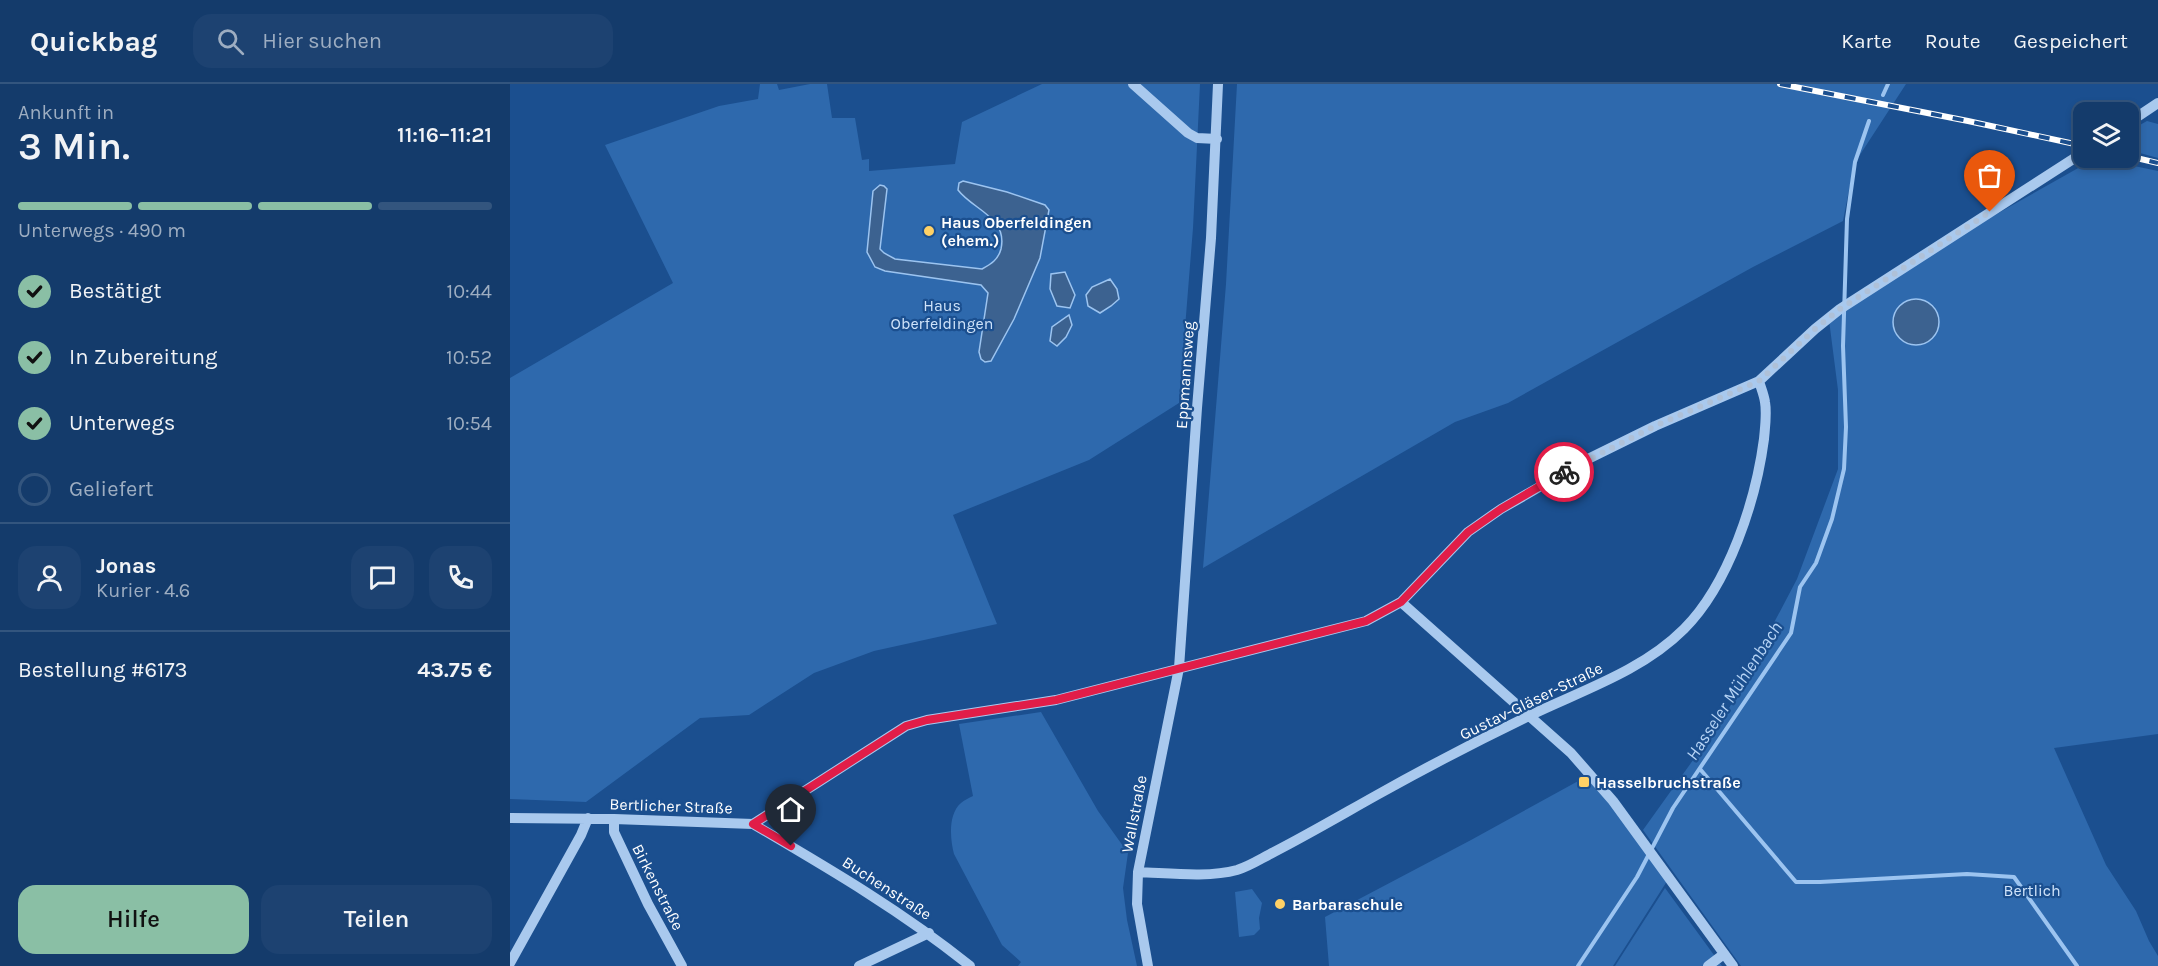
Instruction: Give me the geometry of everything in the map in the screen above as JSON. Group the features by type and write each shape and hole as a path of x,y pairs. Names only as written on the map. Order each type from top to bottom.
{"street":[{"path":"1133,84 1188,133 1197,138 1217,139"},
{"name":"Eppmannsweg","path":"1179,668 1217,139 1218,84"},
{"path":"2139,116 2158,103"},
{"name":"Bertlicher Straße","path":"510,818 588,818 753,824 906,726 927,720 1056,700 1366,621 1401,602 1468,532 1501,509 1597,454 1759,381 1840,309 2073,159"},
{"name":"Gustav-Gläser-Straße","path":"1138,872 1220,874 1239,870 1529,716 1632,668 1658,651 1676,636 1701,608 1731,556 1753,494 1761,459 1765,403 1759,381"},
{"path":"1401,602 1591,774 1733,966"},
{"name":"Wallstraße","path":"1148,966 1137,904 1138,872 1179,668"},
{"path":"510,963 581,836 588,818"},
{"name":"Birkenstraße","path":"614,819 614,832 648,904 682,966"},
{"name":"Buchenstraße","path":"753,824 868,892 929,933 970,966"},
{"path":"859,966 929,933"},
{"path":"1708,966 1724,954"}],"green space":[{"name":"Haus Oberfeldingen","path":"760,84 777,84 779,90 810,84 827,84 832,118 855,118 862,160 869,159 869,171 955,164 962,122 1042,84 1200,84 1193,228 1179,403 1089,460 953,515 997,624 874,651 814,673 749,715 700,718 586,802 510,799 510,378 673,283 605,145 719,106 758,99"},
{"path":"1237,84 1906,84 1854,164 1843,221 1753,267 1508,403 1455,422 1203,568 1226,284"},
{"path":"2147,121 2158,124 2158,158 2139,153 2139,125"},
{"name":"Bertlich","path":"2139,167 2158,171 2158,734 2054,748 2106,865 2136,911 2158,956 2158,966 1741,966 1643,830 1726,714 1797,579 1838,469 1838,390 1829,320 1970,229 2078,168"},
{"path":"1041,712 1098,811 1128,853 1123,888 1137,966 1018,966 1021,962 1002,945 954,854 951,834 952,820 961,803 973,796 959,724"},
{"path":"1591,774 1669,878 1613,966 1329,966 1325,917"},
{"path":"1665,888 1722,966 1615,966"},
{"path":"1252,889 1262,903 1259,918 1260,929 1254,935 1239,937 1235,892"}],"shaded area":[{"path":"963,181 1007,192 1045,205 1049,210 1040,258 1014,319 991,361 985,362 981,359 979,352 988,293 981,285 885,271 875,267 867,252 873,191 880,185 887,189 880,249 884,253 895,259 982,269 991,263 1001,249 1002,238 999,229 988,215 958,190 959,183"},
{"path":"1065,272 1075,295 1070,308 1057,306 1050,289 1051,274"},
{"path":"1110,279 1117,289 1119,299 1100,313 1088,306 1086,295 1092,287"},
{"path":"1916,299 1932,306 1939,322 1932,338 1916,345 1900,338 1893,322 1900,306"},
{"path":"1069,315 1072,325 1066,337 1057,346 1050,341 1052,327"}],"waterway":[{"name":"Hasseler Mühlenbach","path":"1883,95 1888,84"},
{"name":"Hasseler Mühlenbach","path":"1578,966 1637,877 1673,808 1791,633 1800,587 1816,563 1832,519 1844,469 1846,427 1843,346 1847,219 1855,162 1869,121"},
{"path":"1700,769 1796,882 1967,874 2014,877 2077,966"}],"railway":[{"path":"1780,84 2073,144"},
{"path":"2139,159 2158,163"}],"way so far":[{"path":"1564,472 1655,426 1759,381 1840,309 1990,212"}],"place":[{"name":"Haus Oberfeldingen (ehem.)","path":"929,231"},
{"name":"Hasselbruchstraße","path":"1584,782"},
{"name":"Barbaraschule","path":"1280,904"}],"route":[{"path":"791,846 753,824 906,726 927,720 1056,700 1366,621 1401,602 1468,532 1501,509 1564,472"}]}
